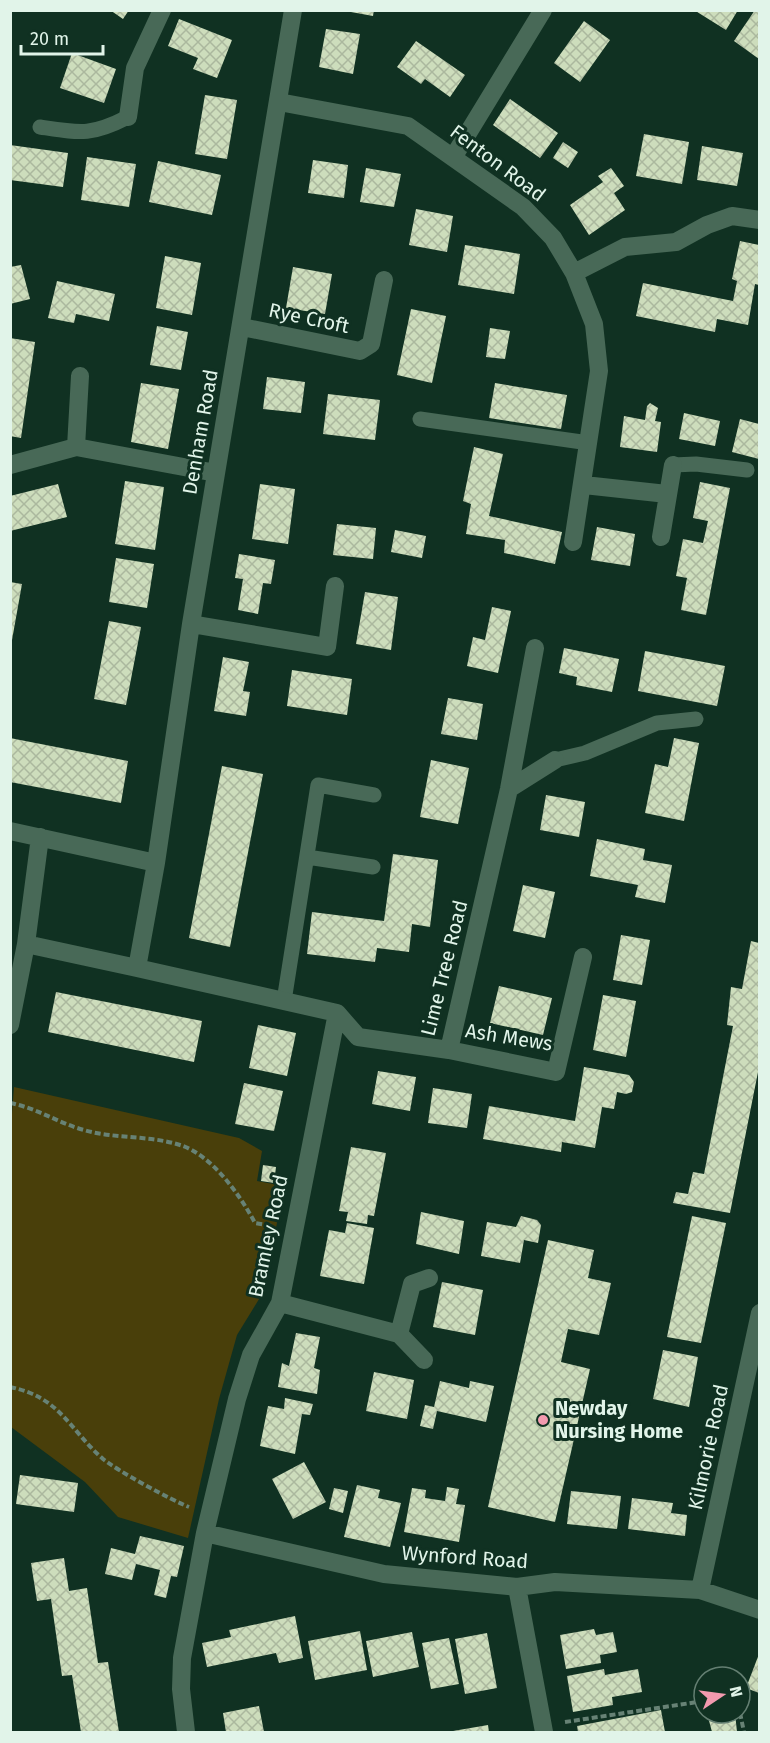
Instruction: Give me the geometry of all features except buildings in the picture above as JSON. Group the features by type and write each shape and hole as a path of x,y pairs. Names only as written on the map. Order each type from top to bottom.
{"street":[{"path":"128,117 135,69 162,10"},
{"name":"Denham Road","path":"137,968 156,863 191,624 293,10"},
{"path":"454,156 543,10"},
{"name":"Fenton Road","path":"279,102 408,126 454,156 539,222 553,238 574,273 594,324 599,371 584,485 573,542"},
{"path":"574,273 625,248 675,242 706,225 732,216 759,220"},
{"name":"Rye Croft","path":"242,327 360,351 371,344 384,280"},
{"path":"76,447 80,376"},
{"path":"10,465 76,447 216,473"},
{"path":"661,537 673,465"},
{"path":"584,485 667,494"},
{"path":"191,624 327,647 335,586"},
{"name":"Lime Tree Road","path":"337,1013 358,1037 449,1050 509,789 535,648"},
{"path":"509,789 555,760"},
{"path":"10,831 156,863"},
{"path":"10,1025 26,944 40,837"},
{"path":"26,944 337,1013"},
{"name":"Ash Mews","path":"449,1050 556,1072 583,957"},
{"name":"Bramley Road","path":"186,1732 181,1689 182,1658 205,1533 237,1399 251,1355 280,1303 337,1013"},
{"path":"399,1334 412,1284 429,1278"},
{"path":"280,1303 399,1334 424,1360"},
{"name":"Kilmorie Road","path":"700,1590 759,1313"},
{"name":"Wynford Road","path":"205,1533 384,1574 517,1587 555,1582 700,1590 759,1610"},
{"path":"517,1587 543,1729"}],"lane":[{"path":"40,127 75,133 100,131 128,117"},
{"path":"420,419 589,443"},
{"path":"673,465 696,464 747,470"},
{"path":"555,760 585,753 657,723 696,719"},
{"path":"284,1001 318,785 374,795"},
{"path":"307,857 373,867"}],"path":[{"path":"10,1103 25,1106 84,1130 181,1145 214,1167 243,1200 255,1223 294,1229"},
{"path":"10,1387 32,1391 54,1407 105,1461 186,1506 210,1512"},
{"path":"543,1729 692,1703"}],"shaded area":[{"path":"14,1087 239,1138 262,1151 257,1181 284,1186 264,1291 237,1335 219,1399 188,1538 118,1517 85,1482 11,1427 10,1140"}],"place":[{"name":"Newday Nursing Home","path":"543,1420"}]}
